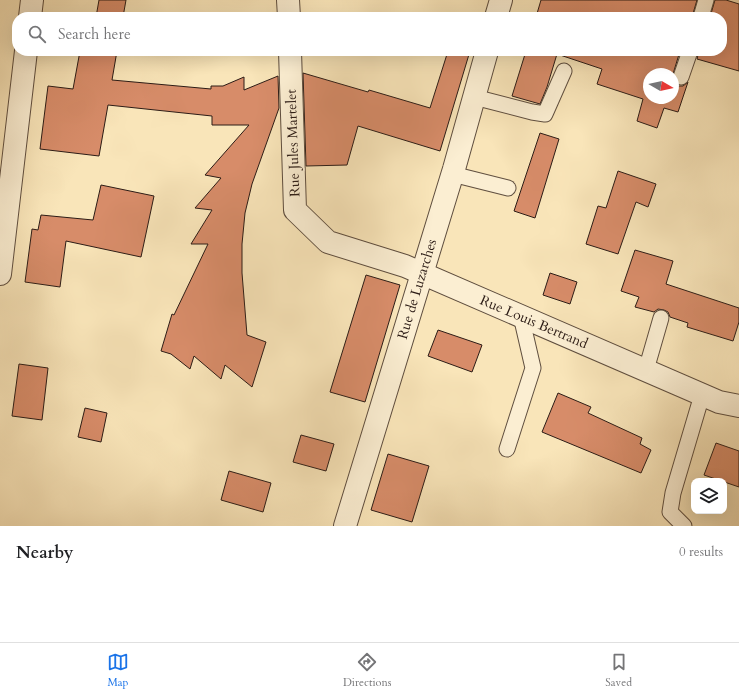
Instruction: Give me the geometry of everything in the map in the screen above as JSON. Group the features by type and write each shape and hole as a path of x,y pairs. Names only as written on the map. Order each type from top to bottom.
{"street":[{"path":"31,12 32,0"},
{"path":"288,0 289,12"},
{"path":"497,12 501,0"},
{"path":"0,274 25,56"},
{"name":"Rue Jules Martelet","path":"290,56 295,210 328,242 405,266 422,273"},
{"name":"Rue de Luzarches","path":"345,526 453,172 486,56"},
{"name":"Rue Louis Bertrand","path":"422,273 702,395 719,402 739,406"}],"lane":[{"path":"702,12 706,0"},
{"path":"681,77 688,56"},
{"path":"474,97 545,114 564,71"},
{"path":"453,172 508,188"},
{"path":"507,449 533,368 521,316"},
{"path":"646,370 661,318"},
{"path":"684,526 670,512 673,493 702,395"}],"building":[{"path":"99,0 126,0 124,12 97,12"},
{"path":"541,0 697,0 693,12 537,12"},
{"path":"715,0 726,0 739,4 739,71 697,59 698,56 727,56 727,12 711,12"},
{"path":"79,56 116,56 112,80 211,89 211,86 223,86 244,77 244,90 278,76 279,108 252,184 245,213 242,244 242,273 247,335 266,342 252,387 225,365 221,379 194,356 190,369 171,354 161,351 172,314 174,315 208,244 191,244 212,210 195,208 221,178 205,175 249,125 212,125 212,116 108,105 99,156 40,149 48,86 73,89"},
{"path":"446,56 468,56 440,151 358,126 347,165 306,166 303,73 430,108"},
{"path":"524,56 556,56 547,87 540,104 512,96"},
{"path":"563,56 678,56 675,68 643,68 643,99 597,84 602,69"},
{"path":"688,82 678,112 664,108 657,128 637,121 643,99 643,104 679,104 679,86 683,86"},
{"path":"540,133 559,139 535,218 514,211"},
{"path":"618,171 656,184 648,207 636,202 618,254 586,244 598,206 606,208"},
{"path":"101,185 154,196 141,257 66,241 60,287 25,282 32,229 38,230 41,215 93,220"},
{"path":"635,250 673,261 666,284 739,308 739,322 733,341 687,327 688,323 670,317 668,312 664,310 658,309 654,312 635,307 639,297 621,291"},
{"path":"550,273 577,282 570,304 543,295"},
{"path":"366,275 400,285 365,402 330,392"},
{"path":"438,330 482,345 472,372 428,356"},
{"path":"19,364 48,368 42,420 12,416"},
{"path":"558,393 591,407 588,413 642,438 640,444 651,450 641,473 542,432"},
{"path":"85,408 107,413 101,442 78,437"},
{"path":"301,435 334,444 326,471 293,462"},
{"path":"716,443 739,451 739,487 727,483 727,478 713,478 704,475"},
{"path":"388,454 429,466 412,522 371,510"},
{"path":"229,471 271,483 263,512 221,500"}]}
